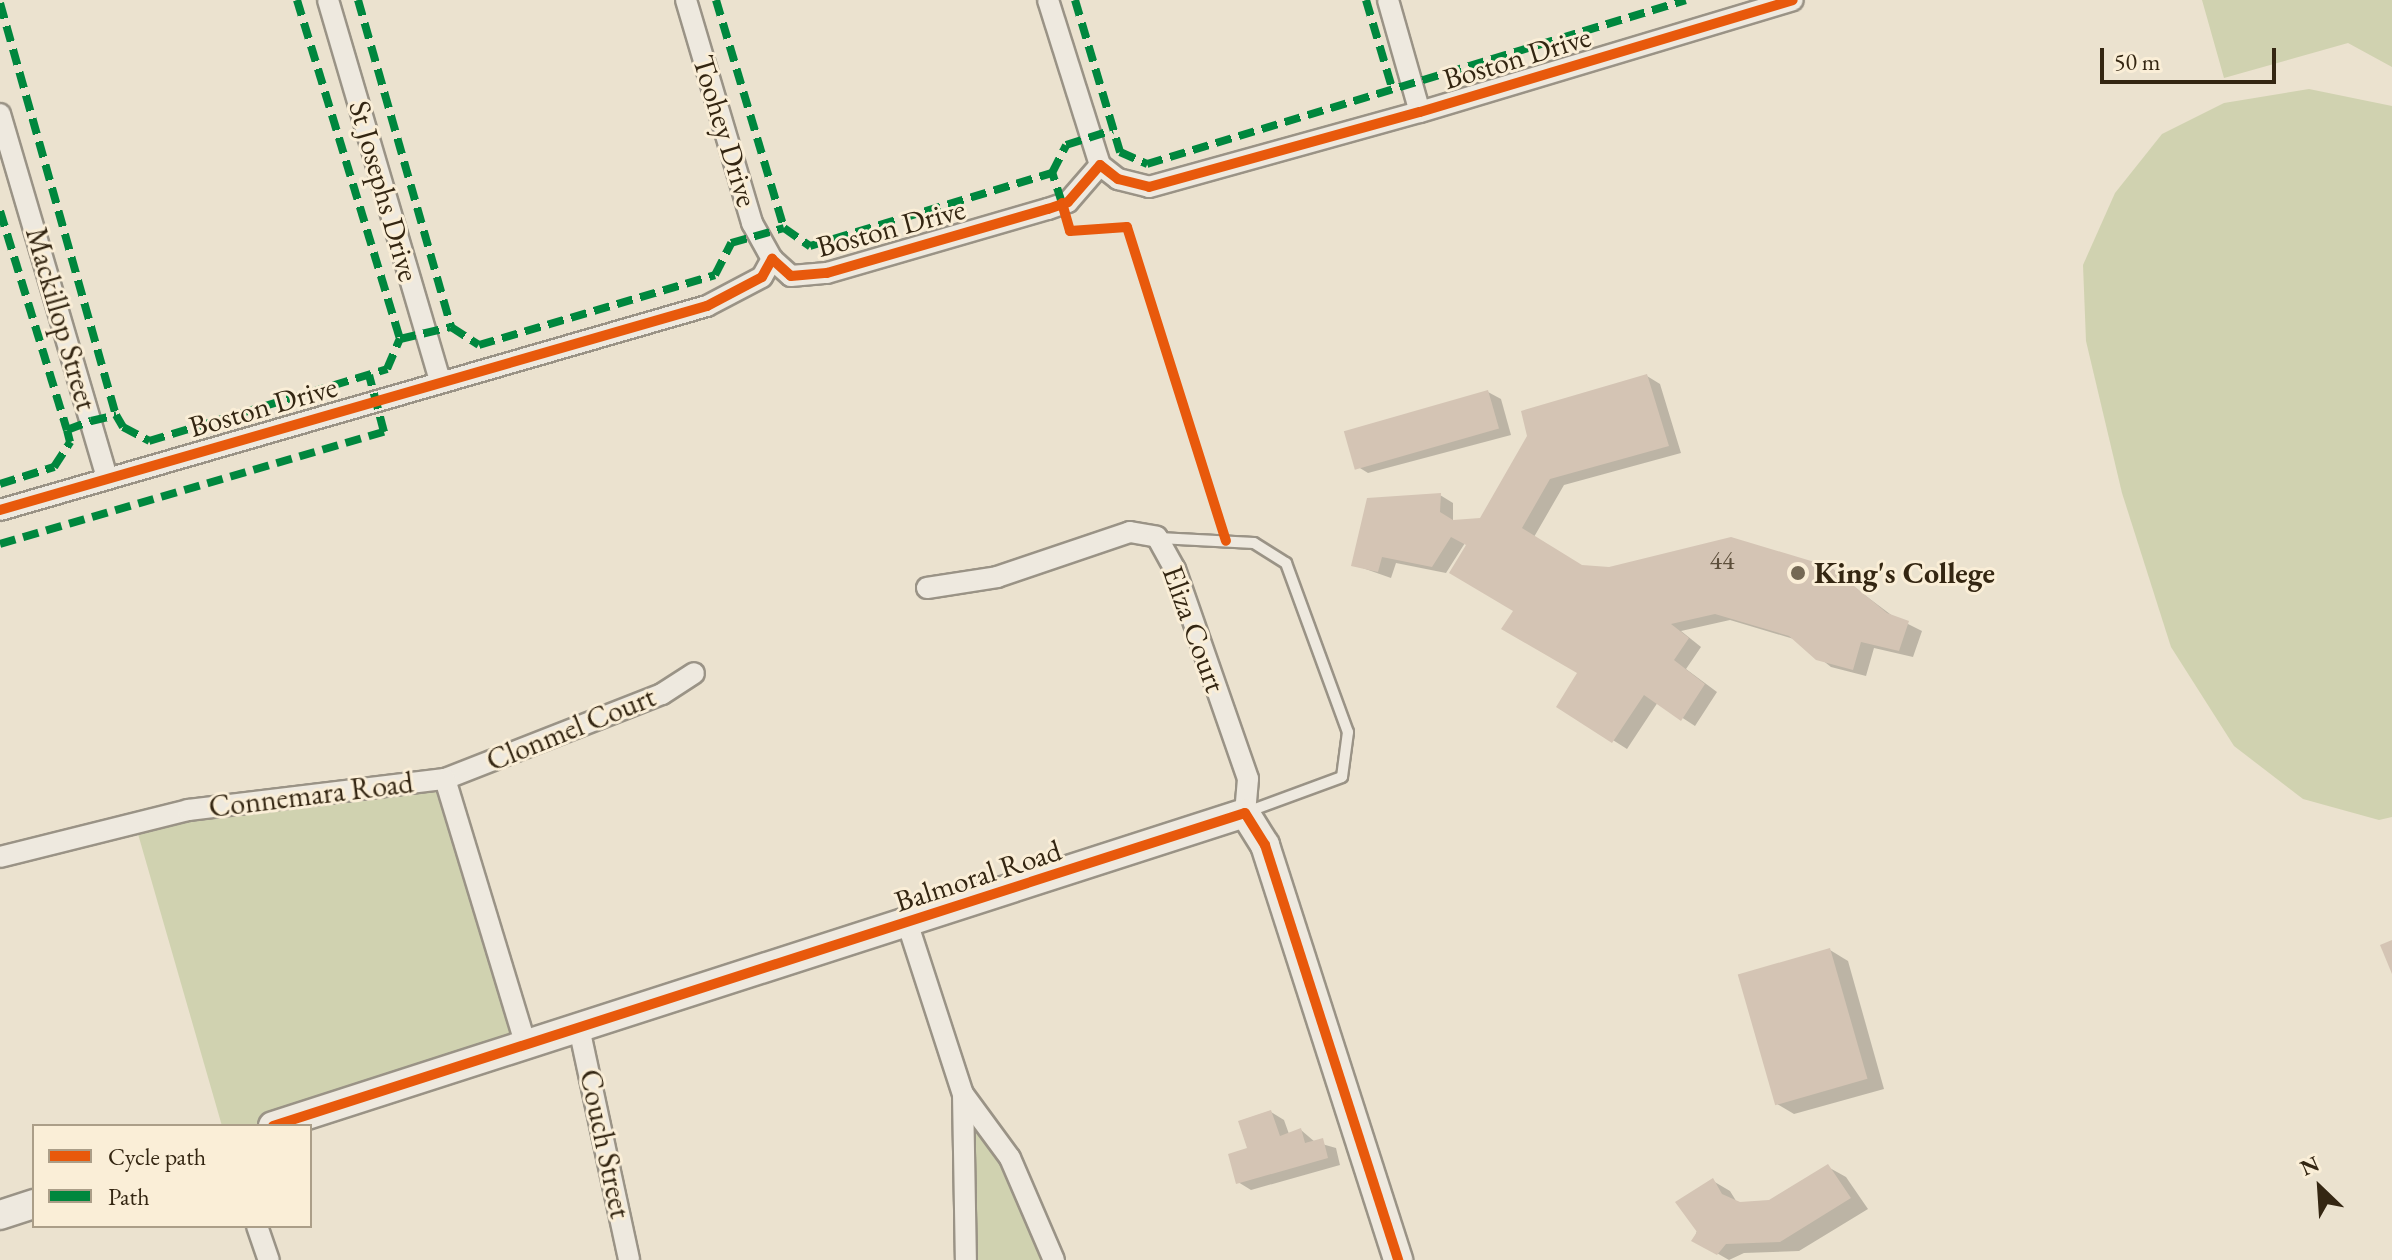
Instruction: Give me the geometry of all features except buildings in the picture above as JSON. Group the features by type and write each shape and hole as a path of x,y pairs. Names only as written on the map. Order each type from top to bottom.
{"street":[{"name":"St Josephs Drive","path":"328,0 440,381"},
{"name":"Toohey Drive","path":"686,0 752,223 772,259"},
{"path":"1048,0 1100,165"},
{"path":"1388,0 1420,112"},
{"name":"Boston Drive","path":"0,510 707,306 762,277 772,259 791,276 842,269 1068,202 1100,165 1118,179 1149,187 1420,112 1743,7 1793,0"},
{"name":"Mackillop Street","path":"0,114 107,478"},
{"name":"Eliza Court","path":"927,588 997,577 1130,532 1157,537 1175,569 1248,779 1245,813"},
{"name":"Clonmel Court","path":"445,779 662,694 694,673"},
{"name":"Connemara Road","path":"0,857 188,810 445,779 526,1046"},
{"path":"1245,813 1265,845 1398,1260"},
{"name":"Balmoral Road","path":"279,1124 908,925 1245,813"},
{"path":"908,925 963,1094 966,1260"},
{"name":"Couch Street","path":"579,1028 629,1260"},
{"path":"963,1094 1010,1158 1054,1260"},
{"path":"0,1215 32,1205"},
{"path":"258,1228 269,1260"}],"lane":[{"path":"1157,537 1254,543 1286,563 1348,732 1342,777 1245,813"}],"green space":[{"path":"2202,0 2392,0 2392,67 2348,43 2224,78"},
{"path":"2309,89 2392,106 2392,817 2379,820 2303,799 2234,746 2171,647 2122,493 2086,341 2083,265 2115,193 2162,134 2224,103"},
{"path":"445,779 526,1046 279,1124 221,1124 134,820"},
{"path":"963,1094 1010,1158 1054,1260 966,1260"}],"marked path":[{"path":"297,0 400,339"},
{"path":"358,0 451,327"},
{"path":"716,0 784,228"},
{"path":"1075,0 1120,152 1147,164 1686,0"},
{"path":"1366,0 1392,88"},
{"path":"0,3 116,415"},
{"path":"1062,203 1052,173 1066,145 1113,130"},
{"path":"0,484 54,467 70,442 67,430 91,421 116,415 123,427 149,441 387,369 400,339 451,327 479,345 715,275 731,243 784,228 810,246 1052,173"},
{"path":"0,211 67,430"},
{"path":"0,544 384,432 369,375"}],"cycle path":[{"path":"0,510 707,306 762,277 772,259 791,276 827,273 1048,209 1068,202 1100,165 1118,179 1149,187 1420,112 1793,0"},
{"path":"1062,203 1070,231 1127,227 1226,541"},
{"path":"279,1124 1245,813 1265,845 1398,1260"}],"place":[{"name":"King's College","path":"1798,573"}]}
